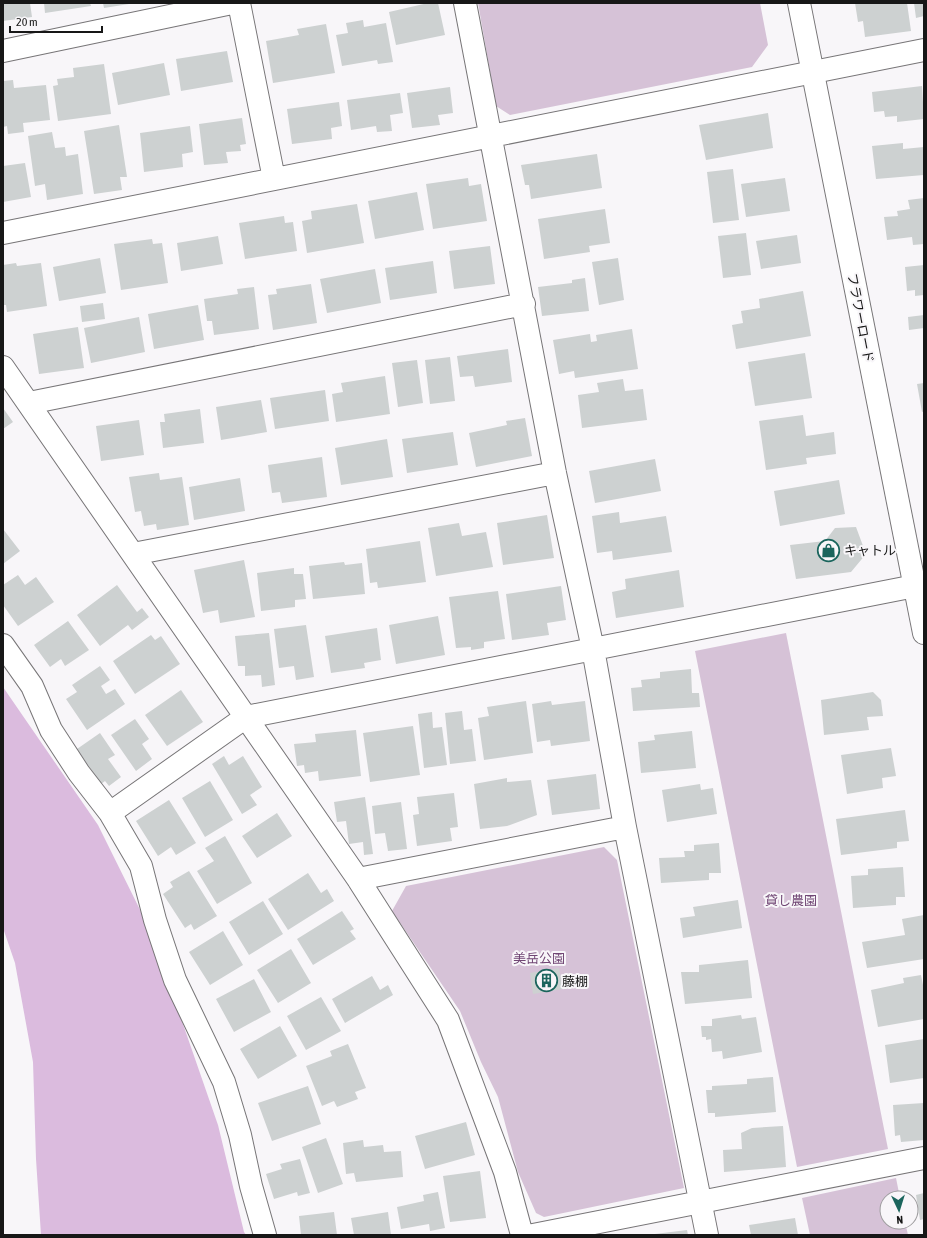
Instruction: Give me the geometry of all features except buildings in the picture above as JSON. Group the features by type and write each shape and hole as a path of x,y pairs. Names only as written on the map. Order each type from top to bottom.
{"street":[{"path":"3,51 232,3"},
{"path":"239,3 274,178"},
{"path":"465,3 524,304 555,473 594,649 625,827 707,1235"},
{"name":"フラワーロード","path":"799,3 919,585 924,633"},
{"path":"3,233 924,50"},
{"path":"29,403 524,304"},
{"path":"3,367 358,879 448,1020 505,1172 522,1235"},
{"path":"133,554 555,473"},
{"path":"110,813 246,717 919,585"},
{"path":"3,645 32,686 51,730 79,773 110,813 141,866 155,920 175,980 224,1082 240,1135 250,1186 265,1235"},
{"path":"358,879 625,827"},
{"path":"533,1235 924,1158"}],"green space":[{"path":"478,3 760,3 768,45 752,67 510,115 496,106"},
{"name":"貸し農園","path":"786,633 888,1149 797,1167 695,651"},
{"name":"美岳公園","path":"604,847 617,860 684,1188 544,1217 536,1213 518,1172 498,1097 481,1062 460,1011 392,911 406,886"},
{"path":"896,1178 898,1190 879,1190 879,1230 907,1230 908,1235 810,1235 802,1198"}],"shaded area":[{"path":"3,687 98,825 151,932 218,1125 246,1235 41,1235 36,1159 33,1062 15,963 3,928"}],"place":[{"name":"キャトル","path":"828,550"},
{"name":"藤棚","path":"546,981"}]}
